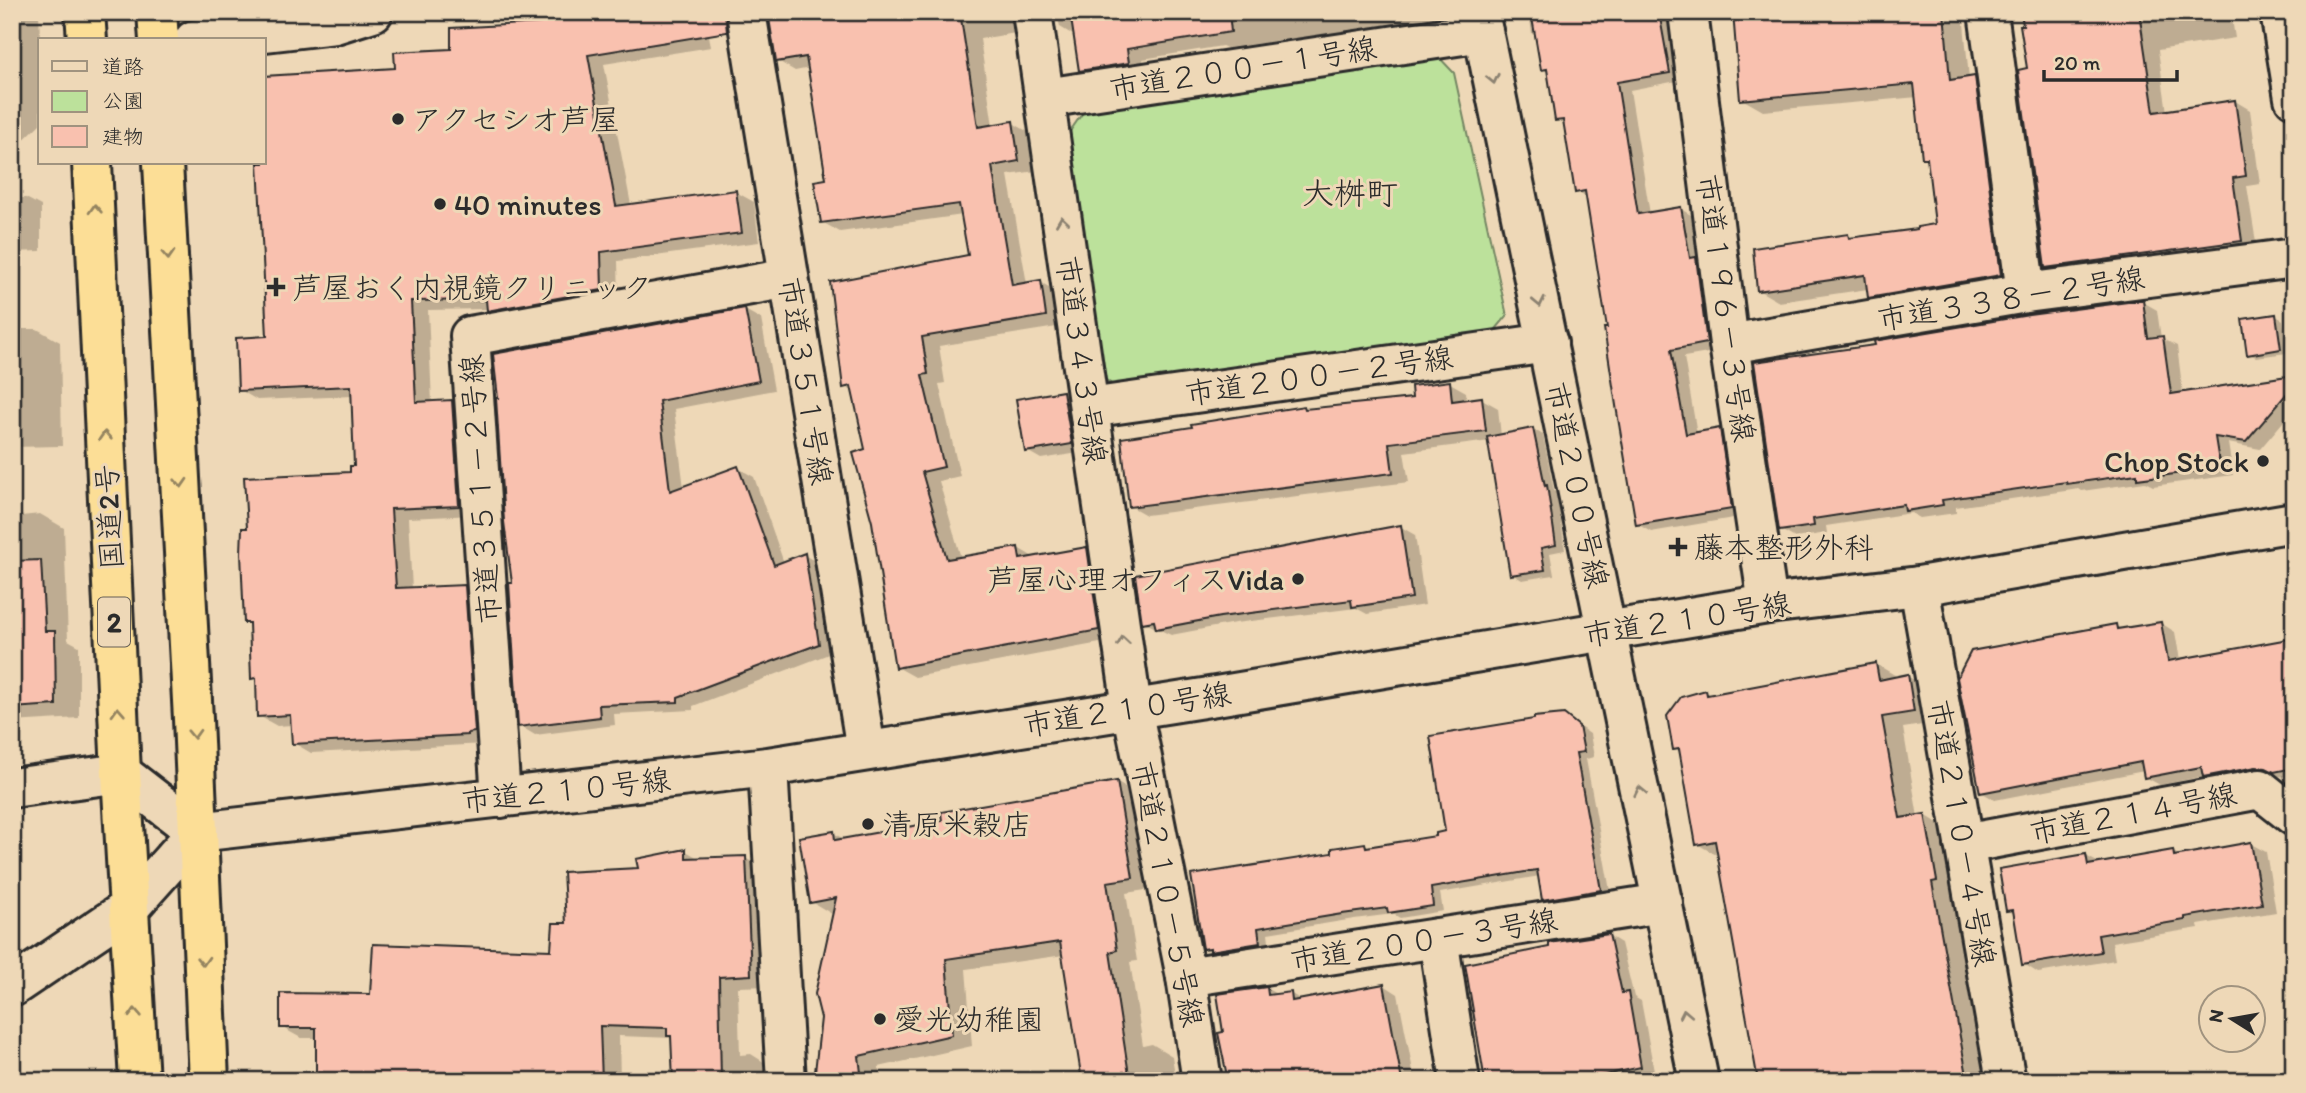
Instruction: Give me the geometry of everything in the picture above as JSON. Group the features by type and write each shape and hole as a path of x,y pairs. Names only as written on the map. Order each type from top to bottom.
{"highway":[{"path":"85,12 87,38"},
{"path":"157,12 157,38"},
{"name":"国道2号","path":"92,164 121,773 139,1081"},
{"path":"163,164 193,719 209,1081"}],"street":[{"path":"136,12 156,38"},
{"path":"212,38 335,24 373,12"},
{"name":"市道３５１号線","path":"746,12 866,750"},
{"name":"市道３４３号線","path":"1032,12 1132,708"},
{"name":"市道１９６－３号線","path":"1688,12 1729,344 1768,604"},
{"path":"1987,12 2026,293"},
{"path":"2280,12 2294,98"},
{"name":"市道２００－１号線","path":"1045,98 1481,22"},
{"name":"市道２００号線","path":"1481,22 1699,1081"},
{"name":"市道３３８－２号線","path":"1729,344 2026,293 2294,258"},
{"name":"市道３５１－２号線","path":"500,798 470,336 789,278"},
{"name":"市道２００－２号線","path":"1089,408 1548,343"},
{"name":"市道２１０号線","path":"197,832 768,767 1768,604 1919,586 2294,522"},
{"name":"市道２１０－４号線","path":"1919,586 2006,1081"},
{"name":"市道２１０－５号線","path":"1132,708 1186,977 1202,1081"},
{"path":"768,767 786,1081"},
{"path":"12,788 121,773 197,832 129,908 12,987"},
{"name":"市道２１４号線","path":"1964,844 2260,789 2294,816"},
{"name":"市道２００－３号線","path":"1186,977 1663,903"},
{"path":"1438,938 1460,1081"}],"green space":[{"path":"1436,54 1454,73 1507,316 1486,341 1124,393 1102,377 1066,137 1084,111"}],"building":[{"path":"539,12 725,12 727,32 588,55 616,206 736,190 742,233 601,252 602,290 487,311 486,300 411,301 416,402 452,400 459,506 391,509 396,588 465,585 475,732 468,735 292,744 290,715 257,717 256,678 251,679 249,623 244,623 241,553 242,528 247,528 244,477 350,472 350,466 354,466 351,386 238,391 236,338 267,336 258,164 266,164 266,76 395,68 394,52 451,49 451,28 541,23"},
{"path":"768,12 960,12 978,127 1013,121 1019,161 992,166 1012,285 1041,280 1046,316 922,337 928,374 922,375 944,467 922,472 947,559 1018,547 1020,559 1087,547 1099,630 895,668 872,522 853,453 865,449 851,386 843,388 830,282 968,255 959,204 821,223 814,181 826,179 806,57 776,62"},
{"path":"1070,12 1229,12 1231,32 1127,49 1129,63 1079,71"},
{"path":"1531,12 1659,12 1670,73 1617,82 1638,214 1681,207 1690,258 1696,257 1707,343 1671,350 1686,434 1720,428 1732,509 1636,525 1585,191 1575,193 1563,120 1555,121 1547,69 1541,70"},
{"path":"1733,12 1944,12 1950,80 1975,76 2001,275 1868,298 1865,275 1757,291 1753,248 1848,234 1849,238 1935,224 1927,158 1922,158 1914,84 1740,100"},
{"path":"2021,12 2139,12 2154,112 2235,100 2246,176 2233,178 2242,241 2045,268 2018,70 2027,68 2020,25 2023,25"},
{"path":"2143,300 2148,338 2163,336 2171,394 2294,375 2294,385 2246,442 2215,437 2220,468 2137,479 2137,474 2066,482 1942,500 1943,505 1905,511 1904,505 1813,519 1814,526 1779,531 1754,362 1875,345 1874,341 2029,315"},
{"path":"745,308 759,381 659,401 670,491 738,466 774,565 805,553 819,644 678,697 678,702 599,705 600,717 518,727 509,583 512,583 504,522 498,398 493,354"},
{"path":"2276,314 2281,349 2247,355 2242,319"},
{"path":"1450,381 1452,401 1482,397 1486,431 1389,443 1393,473 1129,507 1121,438 1304,406 1305,409 1412,398 1411,386"},
{"path":"1063,391 1072,444 1025,452 1016,399"},
{"path":"1533,428 1545,486 1547,485 1556,545 1541,548 1545,570 1510,575 1487,437"},
{"path":"1401,525 1412,598 1352,607 1351,600 1220,617 1156,629 1154,621 1142,623 1135,575"},
{"path":"41,560 45,631 55,631 56,705 12,708 12,561"},
{"path":"2161,622 2168,661 2294,638 2294,768 2274,772 2256,767 2203,777 2201,767 2144,778 2141,762 1980,793 1957,678 1971,651 2116,624 2117,629"},
{"path":"1876,663 1879,680 1908,674 1914,712 1882,717 1900,818 1925,814 1937,881 1932,882 1968,1081 1758,1081 1715,841 1696,845 1679,749 1673,750 1667,716 1681,697 1706,690 1707,695"},
{"path":"1564,714 1579,726 1584,752 1576,753 1601,890 1542,900 1537,870 1431,888 1433,906 1388,913 1387,908 1258,928 1260,943 1210,951 1210,948 1203,949 1191,875 1332,853 1332,848 1365,843 1366,847 1436,836 1436,833 1445,831 1430,736"},
{"path":"1117,781 1133,878 1107,882 1117,950 1110,952 1130,1081 1082,1081 1060,942 946,959 952,1035 859,1056 862,1081 814,1081 821,1018 815,994 836,898 810,903 799,837 834,831 835,840 942,821 941,812"},
{"path":"2251,842 2262,904 2098,935 2101,952 2022,965 2013,910 2006,911 1999,869 2086,854 2088,865 2173,850 2174,856"},
{"path":"686,849 686,858 746,856 751,975 719,977 721,1081 673,1081 671,1036 667,1036 667,1028 600,1026 602,1081 316,1081 316,1028 280,1028 280,993 370,994 373,944 551,950 553,923 566,923 563,872 638,868 636,859"},
{"path":"1609,934 1622,993 1628,992 1641,1067 1577,1081 1485,1081 1465,964 1549,947 1549,943"},
{"path":"1384,984 1402,1081 1228,1081 1218,1033 1223,1032 1217,994 1267,987 1268,995 1291,992 1292,1001"}],"place":[{"name":"アクセシオ芦屋","path":"398,119"},
{"name":"40 minutes","path":"440,204"},
{"name":"芦屋おく内視鏡クリニック","path":"276,287"},
{"name":"Chop Stock","path":"2263,461"},
{"name":"藤本整形外科","path":"1678,547"},
{"name":"芦屋心理オフィスVida","path":"1298,579"},
{"name":"清原米穀店","path":"868,824"},
{"name":"愛光幼稚園","path":"880,1019"}],"district":[{"name":"大桝町","path":"1350,193"}]}
